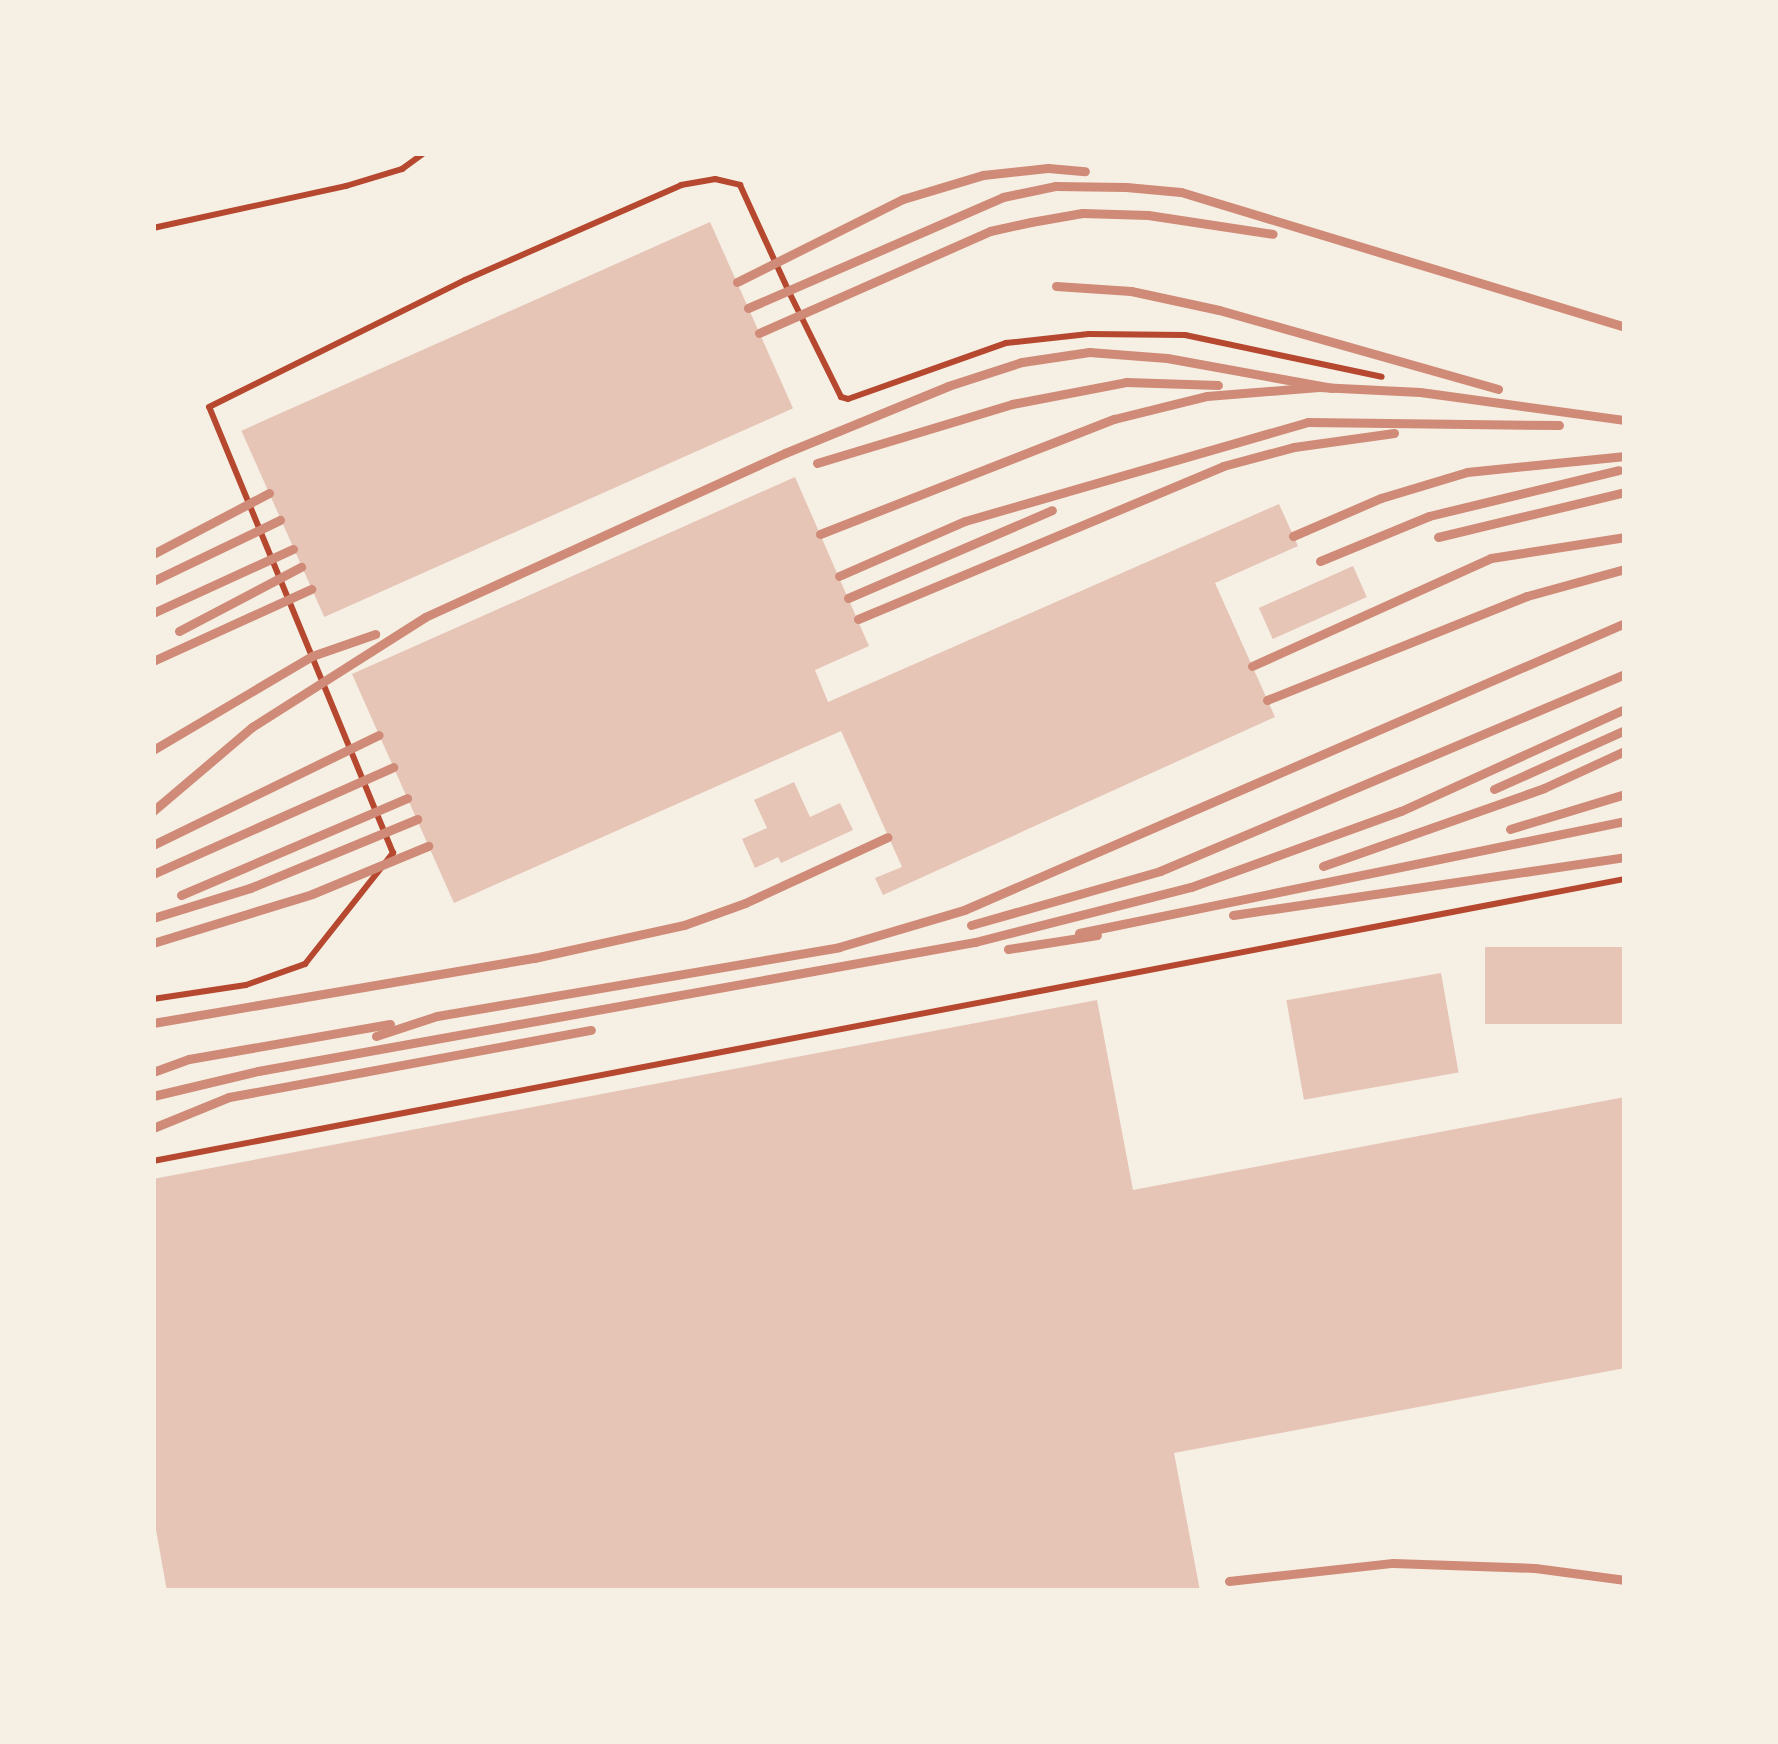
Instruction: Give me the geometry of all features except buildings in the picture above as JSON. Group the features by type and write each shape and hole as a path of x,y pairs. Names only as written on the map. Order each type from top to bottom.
{"lane":[{"path":"153,228 346,186 402,169 424,153"},
{"path":"153,999 246,985 305,964 393,853 209,407 230,396 465,280 681,185 715,179 740,184 841,397 848,399 1006,343 1089,334 1185,335 1382,377"},
{"path":"153,1161 1625,879"}],"railway":[{"path":"737,282 903,199 983,175 1048,168 1085,171"},
{"path":"748,308 1003,197 1055,186 1126,187 1181,192 1625,327"},
{"path":"759,333 990,231 1031,222 1082,213 1148,215 1273,234"},
{"path":"1056,286 1131,291 1219,310 1498,389"},
{"path":"153,811 252,727 425,617 785,453 948,386 1022,362 1089,352 1167,358 1332,388"},
{"path":"817,463 1012,404 1126,382 1218,385"},
{"path":"820,534 1114,419 1207,396 1319,387 1420,392 1625,420"},
{"path":"839,576 965,521 1308,422 1559,425"},
{"path":"858,619 1223,466 1294,447 1394,433"},
{"path":"1293,536 1381,498 1467,472 1625,456"},
{"path":"1320,561 1429,516 1619,470"},
{"path":"1438,537 1625,492"},
{"path":"153,554 269,493"},
{"path":"848,598 1052,510"},
{"path":"153,581 280,520"},
{"path":"1252,666 1491,558 1625,537"},
{"path":"153,613 293,549"},
{"path":"179,631 301,567"},
{"path":"1267,700 1527,596 1625,569"},
{"path":"153,661 311,589"},
{"path":"376,1036 437,1016 839,947 964,910 1625,623"},
{"path":"153,750 312,656 375,634"},
{"path":"971,925 1160,871 1625,674"},
{"path":"153,1096 258,1071 975,942 1191,887 1401,811 1625,709"},
{"path":"1494,789 1625,730"},
{"path":"153,845 379,735"},
{"path":"1323,866 1544,788 1625,751"},
{"path":"153,874 393,767"},
{"path":"1510,829 1625,794"},
{"path":"181,895 407,798"},
{"path":"153,918 250,888 417,819"},
{"path":"1079,933 1625,821"},
{"path":"153,1023 534,958 684,925 745,903 888,837"},
{"path":"153,943 312,894 428,846"},
{"path":"1233,915 1625,857"},
{"path":"1008,949 1097,935"},
{"path":"153,1072 189,1059 390,1024"},
{"path":"153,1128 229,1097 591,1030"},
{"path":"1229,1581 1393,1563 1535,1568 1625,1580"}]}
